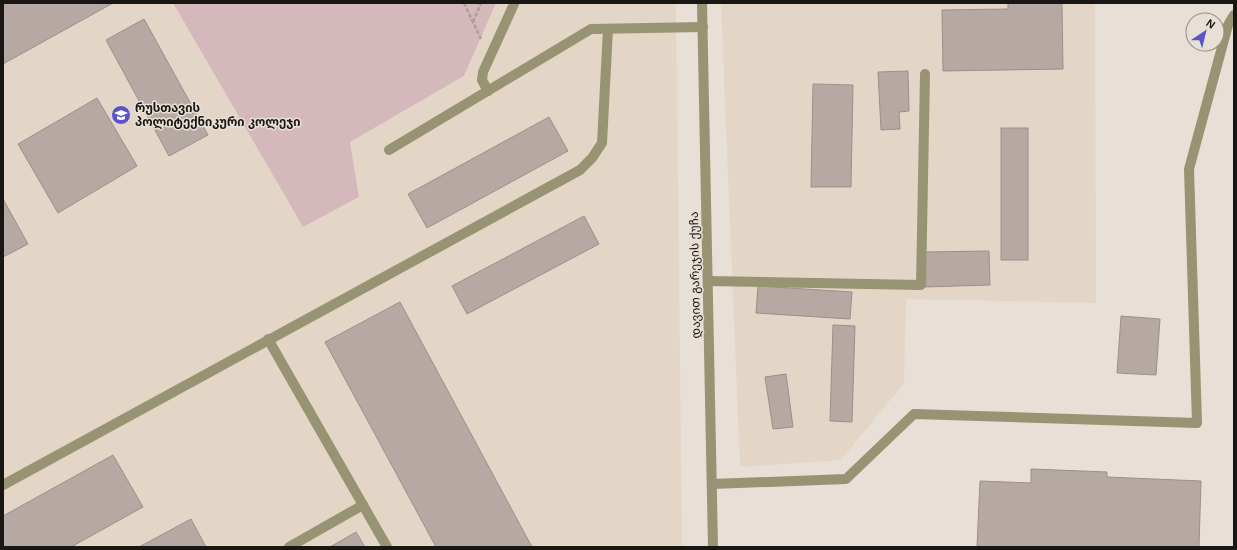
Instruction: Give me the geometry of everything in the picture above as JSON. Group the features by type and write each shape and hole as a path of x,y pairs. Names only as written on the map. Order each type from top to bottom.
{"street":[{"name":"დავით გარეჯის ქუჩა","path":"702,3 713,547"},
{"path":"488,91 482,80 483,72 514,4"},
{"path":"712,484 846,479 914,414 1196,423 1189,169 1228,25 1234,15"},
{"path":"389,150 591,28 703,27"},
{"path":"3,485 580,170 592,158 602,143 608,28"},
{"path":"708,280 921,285 925,74"},
{"path":"268,339 388,547"},
{"path":"289,547 363,505"}],"path":[{"path":"464,3 490,57"},
{"path":"473,22 481,3"}],"shaded area":[{"path":"3,3 173,3 303,227 359,197 350,142 464,76 496,3 676,3 682,547 3,547"},
{"path":"173,3 496,3 464,76 350,142 359,197 303,227"},
{"path":"721,3 1095,3 1096,303 906,299 904,383 841,460 740,467"}],"building":[{"path":"3,3 113,3 3,64"},
{"path":"1008,3 1062,3 1063,69 943,71 942,10 1008,9"},
{"path":"144,19 208,135 169,156 106,40"},
{"path":"908,71 909,111 899,112 900,129 881,130 878,72"},
{"path":"813,84 853,85 851,187 811,187"},
{"path":"97,98 137,166 58,213 18,144"},
{"path":"549,117 568,151 427,228 408,194"},
{"path":"1001,128 1028,128 1028,260 1001,260"},
{"path":"3,199 28,244 3,257"},
{"path":"584,216 599,244 467,314 452,286"},
{"path":"989,251 990,285 925,287 924,252"},
{"path":"758,286 852,292 850,319 756,313"},
{"path":"400,302 532,547 436,547 325,342"},
{"path":"1121,316 1160,319 1156,375 1117,373"},
{"path":"833,325 855,326 852,422 830,421"},
{"path":"786,374 793,427 773,429 765,377"},
{"path":"113,455 143,507 71,547 3,547 3,516"},
{"path":"1031,469 1107,472 1107,477 1201,481 1199,547 977,547 980,481 1031,483"},
{"path":"191,519 206,547 139,547"},
{"path":"356,532 365,547 330,547"}],"place":[{"name":"რუსთავის პოლიტექნიკური კოლეჯი","path":"121,115"}]}
